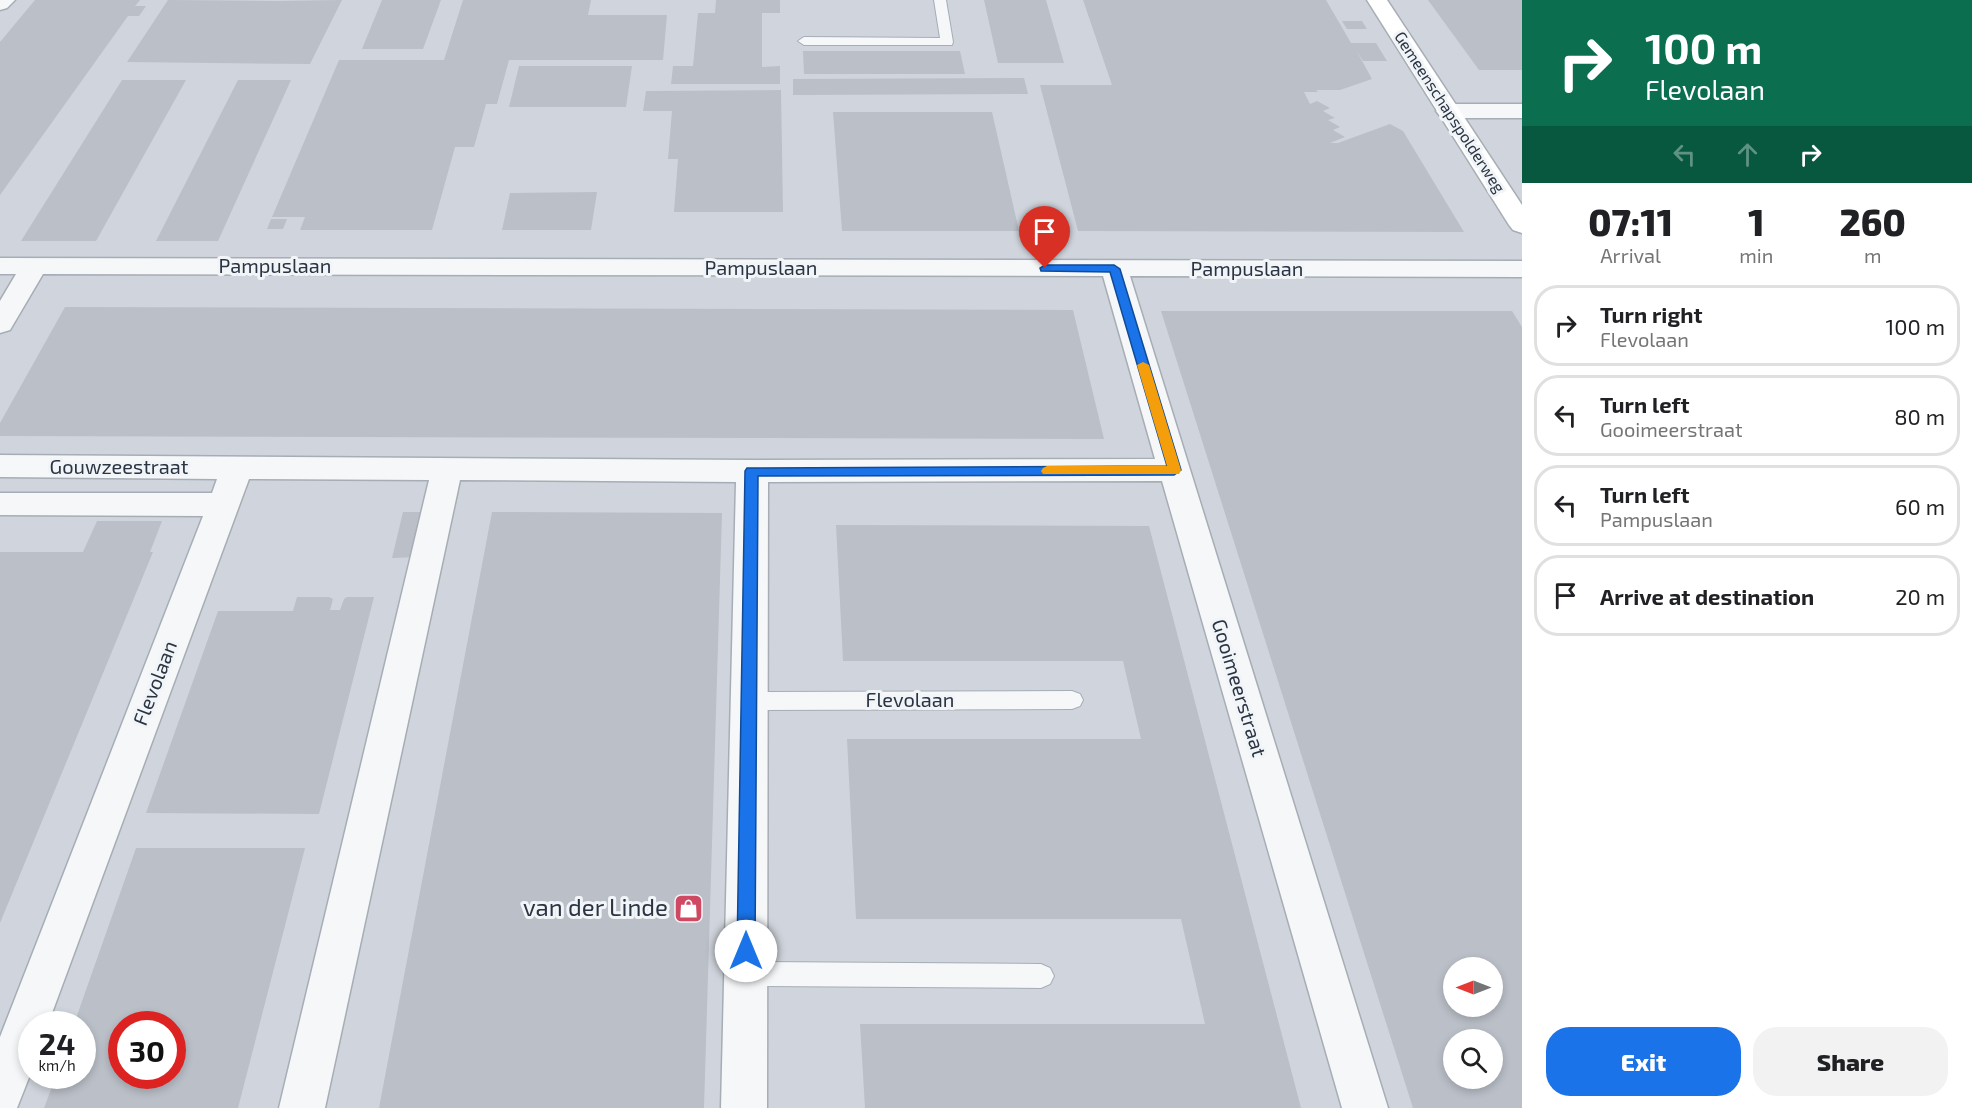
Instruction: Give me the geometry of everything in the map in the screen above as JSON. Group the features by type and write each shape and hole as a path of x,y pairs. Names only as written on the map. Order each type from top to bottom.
{"street":[{"path":"0,4 5,0"},
{"name":"Gemeenschapspolderweg","path":"1377,0 1522,225"},
{"path":"1448,111 1522,111"},
{"name":"Pampuslaan","path":"0,266 1522,270"},
{"path":"0,324 34,266"},
{"name":"Gooimeerstraat","path":"1114,269 1365,1108"},
{"name":"Gouwzeestraat","path":"0,466 237,468"},
{"path":"237,468 752,471 1174,470"},
{"name":"Flevolaan","path":"0,1095 237,468"},
{"path":"302,1108 447,470"},
{"path":"744,1108 752,471"},
{"name":"Gouwzeestraat","path":"0,504 223,505"}],"lane":[{"path":"804,41 947,42 940,0"},
{"name":"Flevolaan","path":"749,701 1072,700"},
{"path":"746,974 1041,976"}],"shaded area":[{"path":"0,0 1522,0 1522,1108 0,1108"}],"building":[{"path":"35,0 140,0 135,6 146,6 139,16 128,16 0,195 0,42"},
{"path":"168,0 342,0 310,64 127,62"},
{"path":"382,0 441,0 423,49 362,49"},
{"path":"463,0 591,0 588,15 667,15 663,60 509,60 497,104 486,104 474,147 455,147 432,230 300,230 305,217 272,217 339,60 444,60"},
{"path":"716,0 780,0 780,13 762,13 762,67 780,66 780,84 671,84 673,66 693,66 698,13 715,13"},
{"path":"984,0 1046,0 1064,63 998,63"},
{"path":"1083,0 1326,0 1351,43 1376,43 1387,61 1363,61 1356,50 1372,79 1340,90 1304,92 1310,104 1317,101 1330,108 1323,111 1335,118 1328,120 1340,127 1333,130 1345,137 1330,143 1338,143 1390,124 1403,131 1464,232 1078,231 1040,85 1112,85"},
{"path":"1428,0 1522,0 1522,70 1479,70"},
{"path":"1342,21 1362,21 1367,29 1347,29"},
{"path":"803,51 960,51 965,74 804,74"},
{"path":"519,66 632,66 626,107 509,107"},
{"path":"1024,78 1028,94 793,95 793,79"},
{"path":"122,80 186,80 96,241 21,241"},
{"path":"238,80 291,80 218,241 156,241"},
{"path":"781,90 783,212 674,212 678,159 668,159 672,111 643,111 646,91"},
{"path":"833,112 992,112 1019,231 842,231"},
{"path":"597,192 591,230 502,230 510,193"},
{"path":"271,219 287,219 283,229 267,229"},
{"path":"65,307 1073,310 1104,439 0,436 0,423"},
{"path":"1161,311 1512,311 1522,327 1522,1108 1413,1108"},
{"path":"403,512 430,512 420,557 392,558"},
{"path":"492,512 722,513 704,1108 379,1108"},
{"path":"97,521 162,521 150,552 153,552 0,923 0,552 83,552"},
{"path":"836,525 1149,526 1301,1108 865,1108 860,1024 1205,1024 1181,919 856,919 847,739 1141,739 1123,661 843,661"},
{"path":"297,597 329,597 333,599 330,610 340,610 347,597 374,597 319,814 146,813 218,611 293,611"},
{"path":"136,848 305,848 238,1108 44,1108 51,1089 96,1089 96,1011 79,1011"}],"slow traffic":[{"path":"1047,471 1174,470 1143,365"}],"place":[{"name":"van der Linde","path":"689,908"}],"route":[{"path":"746,951 752,471 1174,470 1114,269 1045,268"}]}
